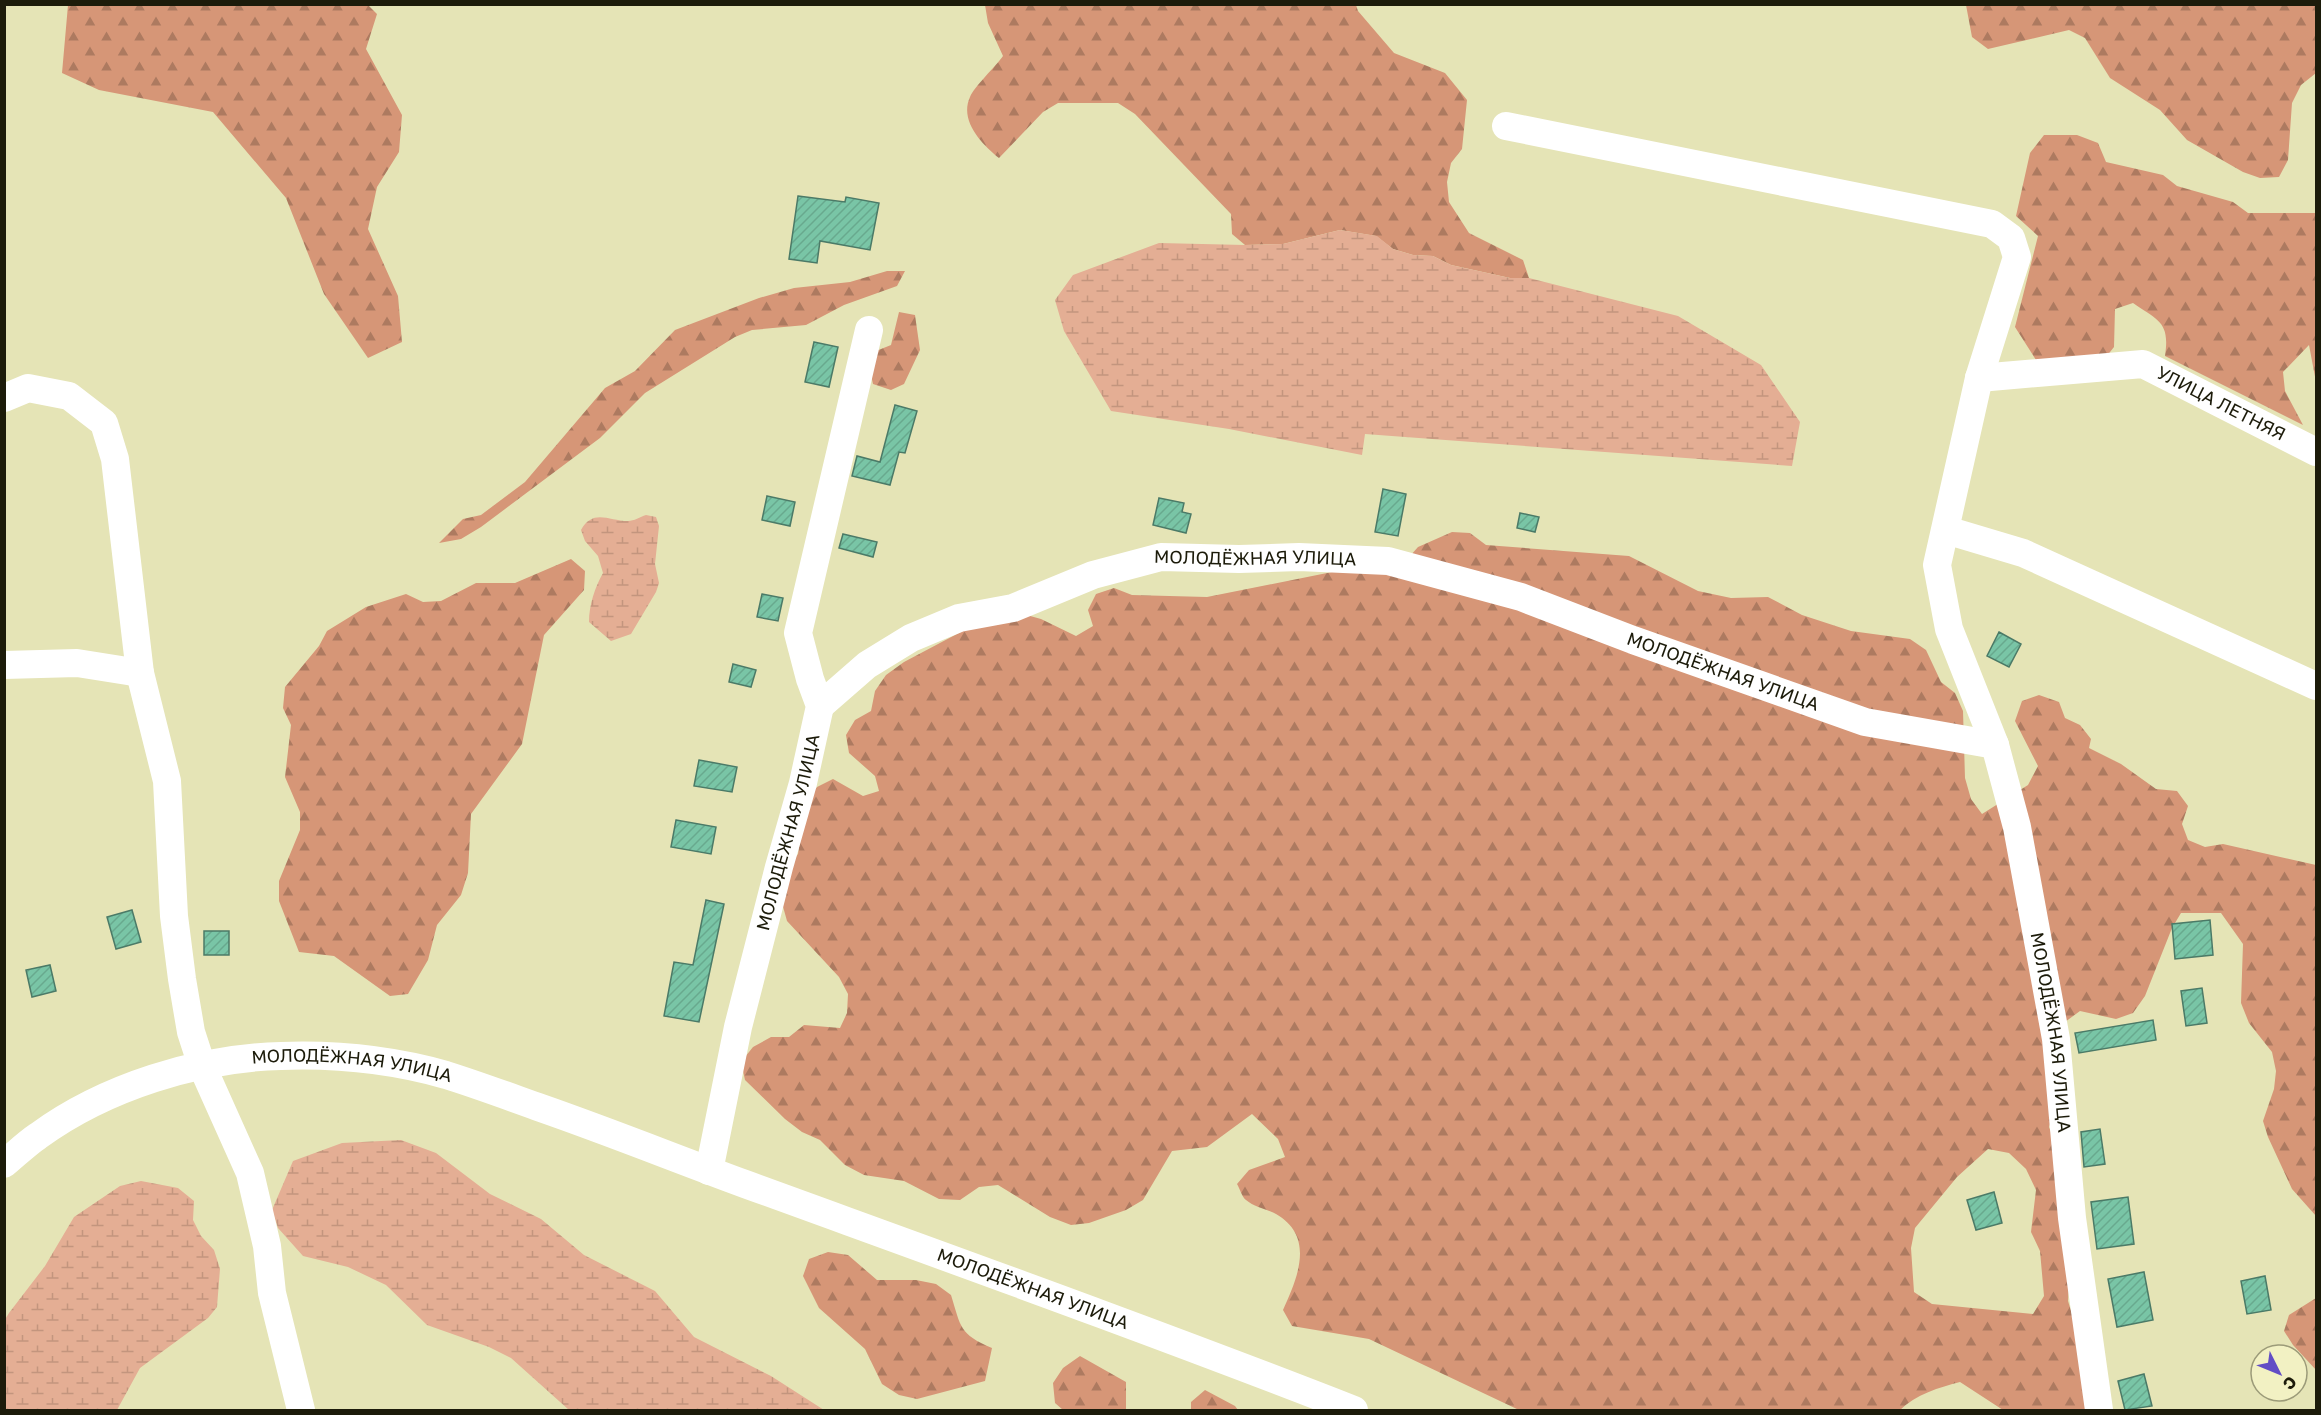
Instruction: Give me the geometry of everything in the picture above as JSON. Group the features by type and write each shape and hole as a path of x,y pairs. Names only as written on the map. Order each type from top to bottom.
{"street":[{"path":"1506,126 1992,224 2011,238 2018,257 1979,378 1937,565 1949,630 1995,745"},
{"path":"820,706 798,633 869,330"},
{"name":"УЛИЦА ЛЕТНЯЯ","path":"1979,378 2143,364 2316,452"},
{"path":"4,398 28,388 69,396 104,423 115,459 140,673 167,781 174,916 191,1032 202,1066 249,1173 267,1246 272,1293 302,1410"},
{"path":"1946,530 2023,553 2316,686"},
{"name":"МОЛОДЁЖНАЯ УЛИЦА","path":"709,1171 738,1027 803,783 820,706 867,665 911,638 959,618 1013,608 1093,575 1161,557 1239,559 1299,557 1388,561 1521,597 1634,640 1865,722 1995,745 2017,827 2056,1039 2072,1218 2099,1410"},
{"path":"4,665 77,663 140,673"},
{"name":"МОЛОДЁЖНАЯ УЛИЦА","path":"4,1164 38,1135 85,1107 124,1088 202,1066 231,1059 282,1056 337,1057 387,1062 444,1075 584,1123 1212,1355 1354,1410"}],"green space":[{"path":"367,4 377,14 366,49 402,115 399,152 377,187 368,229 398,296 402,342 368,358 324,294 286,198 213,112 99,90 62,73 68,5"},
{"path":"985,5 1356,5 1358,11 1394,53 1445,73 1467,100 1462,149 1451,163 1447,182 1449,202 1469,233 1523,260 1529,278 1510,278 1451,265 1433,256 1413,255 1393,249 1376,236 1340,230 1283,244 1245,245 1232,234 1231,214 1135,114 1118,103 1058,103 1043,112 999,158 974,131 967,106 972,93 1003,56 988,23"},
{"path":"1966,5 2316,5 2316,73 2301,85 2292,103 2288,160 2279,177 2260,178 2243,172 2187,140 2160,110 2110,78 2085,38 2069,30 1988,49 1972,37"},
{"path":"2044,135 2077,135 2098,143 2106,162 2163,175 2177,186 2233,202 2248,213 2316,213 2316,382 2309,345 2283,372 2285,391 2303,425 2165,356 2166,336 2161,324 2133,303 2115,309 2114,347 2091,376 2036,360 2015,327 2038,236 2016,216 2030,153"},
{"path":"1340,230 1377,236 1393,249 1413,255 1433,256 1451,265 1510,278 1529,278 1678,316 1761,365 1800,422 1792,466 1365,434 1362,455 1229,429 1111,411 1064,331 1055,300 1073,275 1159,243 1283,244"},
{"path":"887,271 905,271 897,286 844,305 806,325 752,330 735,337 645,393 600,438 481,527 461,539 439,543 463,519 481,515 525,482 605,388 635,371 675,330 759,298 794,288 850,282"},
{"path":"899,312 915,315 920,350 904,384 891,390 873,384 869,366 876,351 891,345"},
{"path":"646,515 656,517 659,526 655,564 659,583 631,634 611,641 589,622 593,596 603,573 598,556 585,541 581,530 586,523 596,517 628,521"},
{"path":"1452,532 1470,533 1486,545 1629,556 1698,591 1731,598 1768,597 1802,615 1851,631 1910,639 1926,650 1941,682 1955,693 1963,711 1965,778 1971,799 1982,814 2028,785 2038,766 2015,721 2022,701 2039,695 2059,702 2065,718 2080,725 2091,739 2089,748 2121,764 2156,789 2177,791 2188,806 2182,824 2188,840 2205,847 2223,844 2316,865 2316,1216 2292,1189 2268,1137 2263,1121 2274,1089 2276,1071 2272,1052 2249,1023 2241,1003 2243,944 2221,913 2181,913 2172,928 2145,996 2133,1013 2116,1019 2080,1011 2065,1022 2062,1087 2049,1127 2063,1163 2070,1261 2068,1301 2080,1340 2095,1410 2003,1410 1960,1382 1920,1396 1900,1410 1519,1410 1369,1339 1292,1326 1283,1310 1300,1259 1296,1234 1288,1223 1276,1214 1246,1200 1237,1184 1249,1170 1285,1157 1278,1139 1252,1114 1207,1147 1172,1151 1143,1200 1126,1210 1089,1223 1071,1225 1050,1217 998,1185 979,1187 960,1200 939,1199 904,1181 864,1175 845,1165 820,1140 802,1132 785,1119 745,1080 741,1062 753,1047 771,1037 789,1037 804,1025 840,1028 847,1013 848,994 839,977 787,921 782,903 788,868 798,854 806,801 817,787 833,779 863,796 879,791 875,776 849,753 846,735 855,720 871,711 875,691 886,675 904,662 991,616 1023,614 1041,619 1076,636 1093,626 1088,610 1096,594 1114,588 1132,595 1207,597 1337,571 1394,574 1418,547","holes":["1988,1149 2009,1153 2026,1169 2036,1190 2031,1232 2040,1251 2044,1296 2033,1314 1932,1304 1914,1292 1911,1248 1915,1228 1957,1177"]},
{"path":"571,559 585,571 584,590 544,635 522,744 471,814 468,873 461,895 437,925 428,960 408,994 390,996 334,956 299,952 279,901 279,881 300,830 300,812 285,777 291,725 283,708 285,687 319,646 327,631 366,607 406,594 423,602 441,601 476,583 515,583"},
{"path":"401,1140 436,1153 490,1194 541,1219 584,1255 655,1291 694,1337 771,1376 824,1410 569,1410 511,1358 489,1347 427,1325 386,1285 348,1267 303,1256 278,1228 272,1210 293,1161 342,1143"},
{"path":"141,1181 178,1188 194,1201 193,1220 201,1236 214,1250 220,1269 217,1307 208,1318 140,1368 117,1410 5,1410 4,1321 45,1266 74,1217 120,1186"},
{"path":"828,1252 848,1255 877,1280 916,1280 936,1284 951,1295 957,1315 967,1334 992,1348 985,1381 917,1399 899,1395 882,1384 865,1349 819,1308 803,1276 809,1259"},
{"path":"2316,1298 2316,1370 2309,1362 2309,1343 2292,1343 2284,1331 2289,1315"},
{"path":"1080,1356 1126,1382 1126,1410 1063,1410 1055,1403 1053,1383 1063,1368"},
{"path":"1205,1390 1235,1406 1238,1410 1191,1410 1191,1402"}],"building":[{"path":"798,196 845,202 846,197 879,203 870,250 820,241 817,263 789,259"},
{"path":"814,342 838,347 829,387 805,382"},
{"path":"895,405 917,411 905,453 899,452 890,485 852,476 857,456 880,462"},
{"path":"1383,489 1406,494 1398,536 1375,532"},
{"path":"767,496 795,502 790,526 762,520"},
{"path":"1159,498 1184,503 1182,512 1191,514 1186,533 1153,525"},
{"path":"1520,513 1539,517 1535,532 1517,528"},
{"path":"843,534 877,542 873,557 839,548"},
{"path":"762,594 783,598 778,621 757,617"},
{"path":"1999,632 2021,644 2009,667 1987,656"},
{"path":"733,664 756,670 751,687 729,682"},
{"path":"699,760 737,767 732,792 694,786"},
{"path":"676,820 716,827 711,854 671,847"},
{"path":"706,900 724,904 699,1022 664,1016 674,962 693,965"},
{"path":"132,910 141,942 116,949 107,917"},
{"path":"2210,920 2213,955 2175,959 2172,924"},
{"path":"204,931 229,931 229,955 204,955"},
{"path":"50,965 56,991 32,997 26,970"},
{"path":"2202,988 2207,1023 2186,1026 2181,991"},
{"path":"2153,1020 2156,1040 2079,1053 2075,1033"},
{"path":"2100,1129 2105,1164 2084,1167 2081,1132"},
{"path":"1994,1192 2002,1223 1976,1230 1967,1200"},
{"path":"2128,1197 2134,1244 2097,1249 2091,1202"},
{"path":"2144,1272 2153,1320 2117,1327 2108,1279"},
{"path":"2265,1276 2271,1310 2247,1314 2241,1281"},
{"path":"2144,1374 2152,1406 2125,1410 2118,1381"}]}
